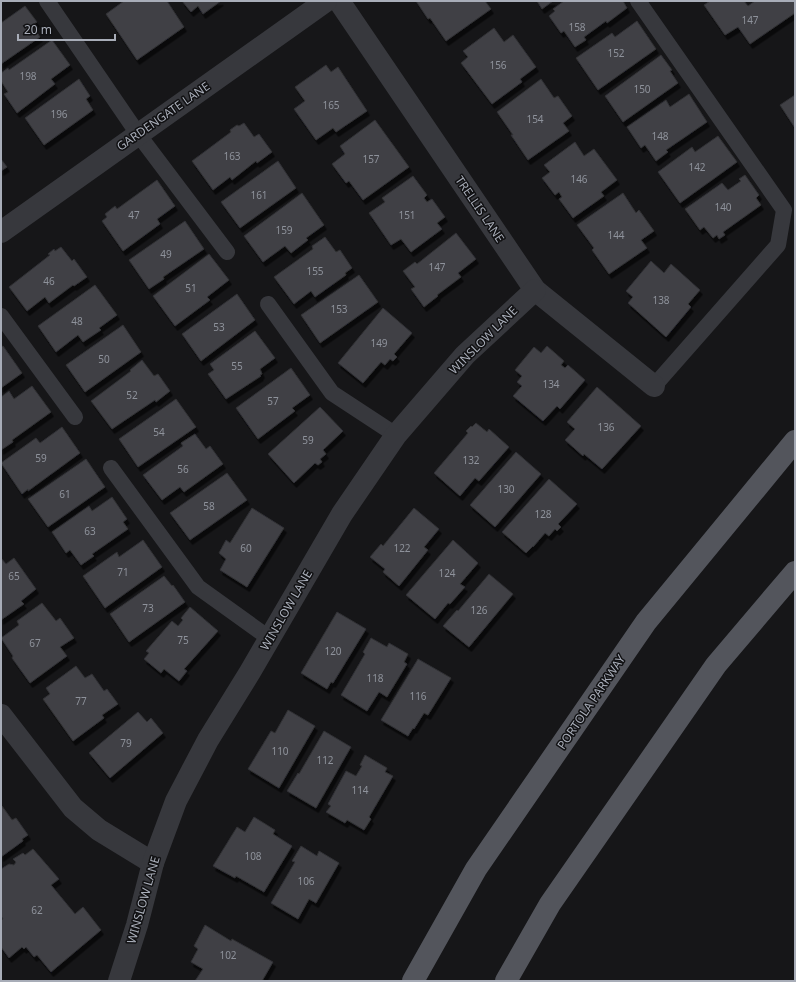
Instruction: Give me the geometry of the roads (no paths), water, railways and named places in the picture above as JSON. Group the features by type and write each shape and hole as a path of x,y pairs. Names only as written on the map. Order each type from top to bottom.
{"main road":[{"name":"PORTOLA PARKWAY","path":"413,981 476,870 646,622 795,441"},
{"path":"506,981 550,904 716,665 795,572"}],"street":[{"name":"GARDENGATE LANE","path":"1,232 326,1"},
{"name":"TRELLIS LANE","path":"339,1 535,290 654,386"},
{"name":"WINSLOW LANE","path":"119,981 137,925 153,863 176,801 208,740 342,514 396,435 465,355 535,290"},
{"path":"1,715 73,808 99,830 153,863"}],"lane":[{"path":"47,1 138,134 227,252"},
{"path":"638,1 784,210 778,245 654,386"},
{"path":"268,304 332,393 396,435"},
{"path":"1,316 75,417"},
{"path":"111,468 198,587 269,638"}]}
